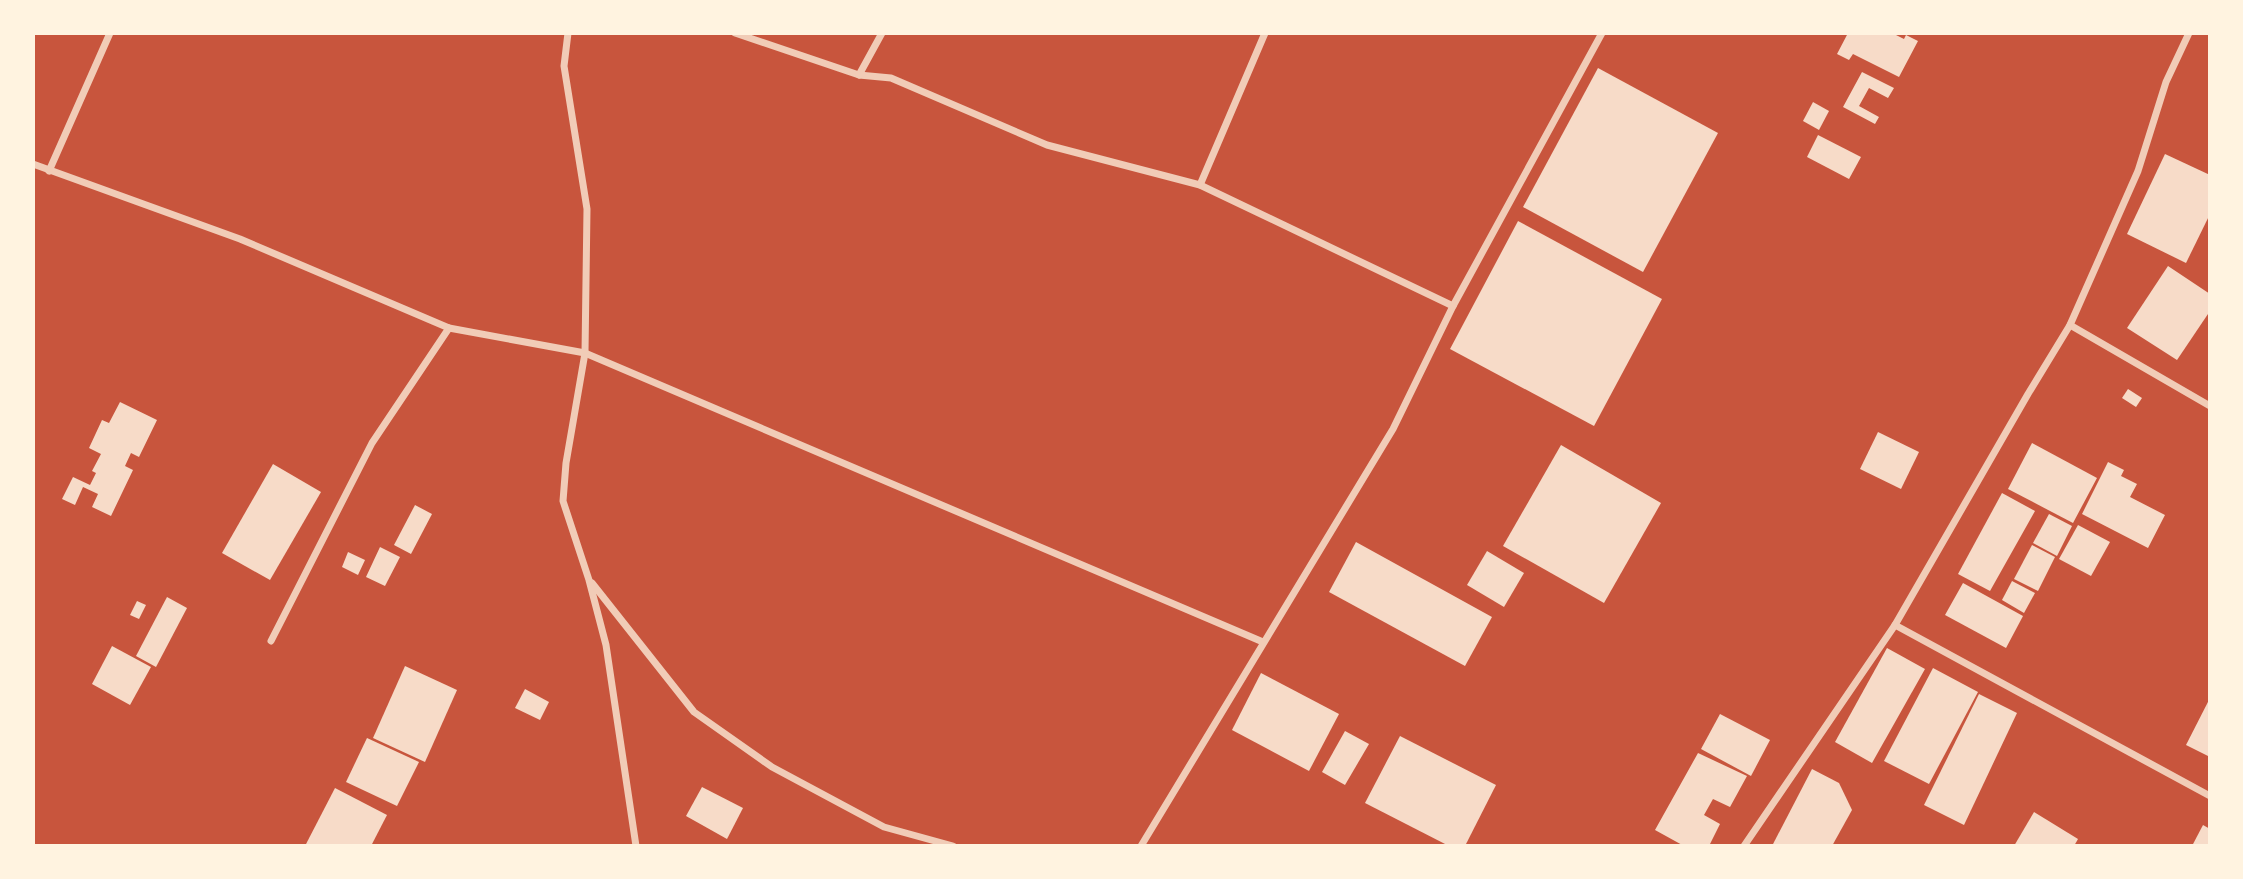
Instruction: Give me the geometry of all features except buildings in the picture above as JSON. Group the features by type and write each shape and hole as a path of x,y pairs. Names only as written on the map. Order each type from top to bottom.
{"street":[{"path":"49,171 110,33"},
{"path":"568,33 564,66 587,209 585,353 566,464 563,501 589,580 606,645 636,846"},
{"path":"735,33 859,75 891,78 1047,145 1200,185 1453,306"},
{"path":"859,75 882,33"},
{"path":"1200,185 1265,33"},
{"path":"1141,846 1393,429 1453,306 1602,33"},
{"path":"1744,846 1895,625 2070,324 2138,171 2166,82 2189,33"},
{"path":"33,164 240,239 449,327 585,353 1263,642"},
{"path":"2070,324 2210,406"},
{"path":"271,641 372,443 449,327"},
{"path":"589,580 694,712 772,767 884,827 953,846"},
{"path":"1895,625 2210,796"}]}
